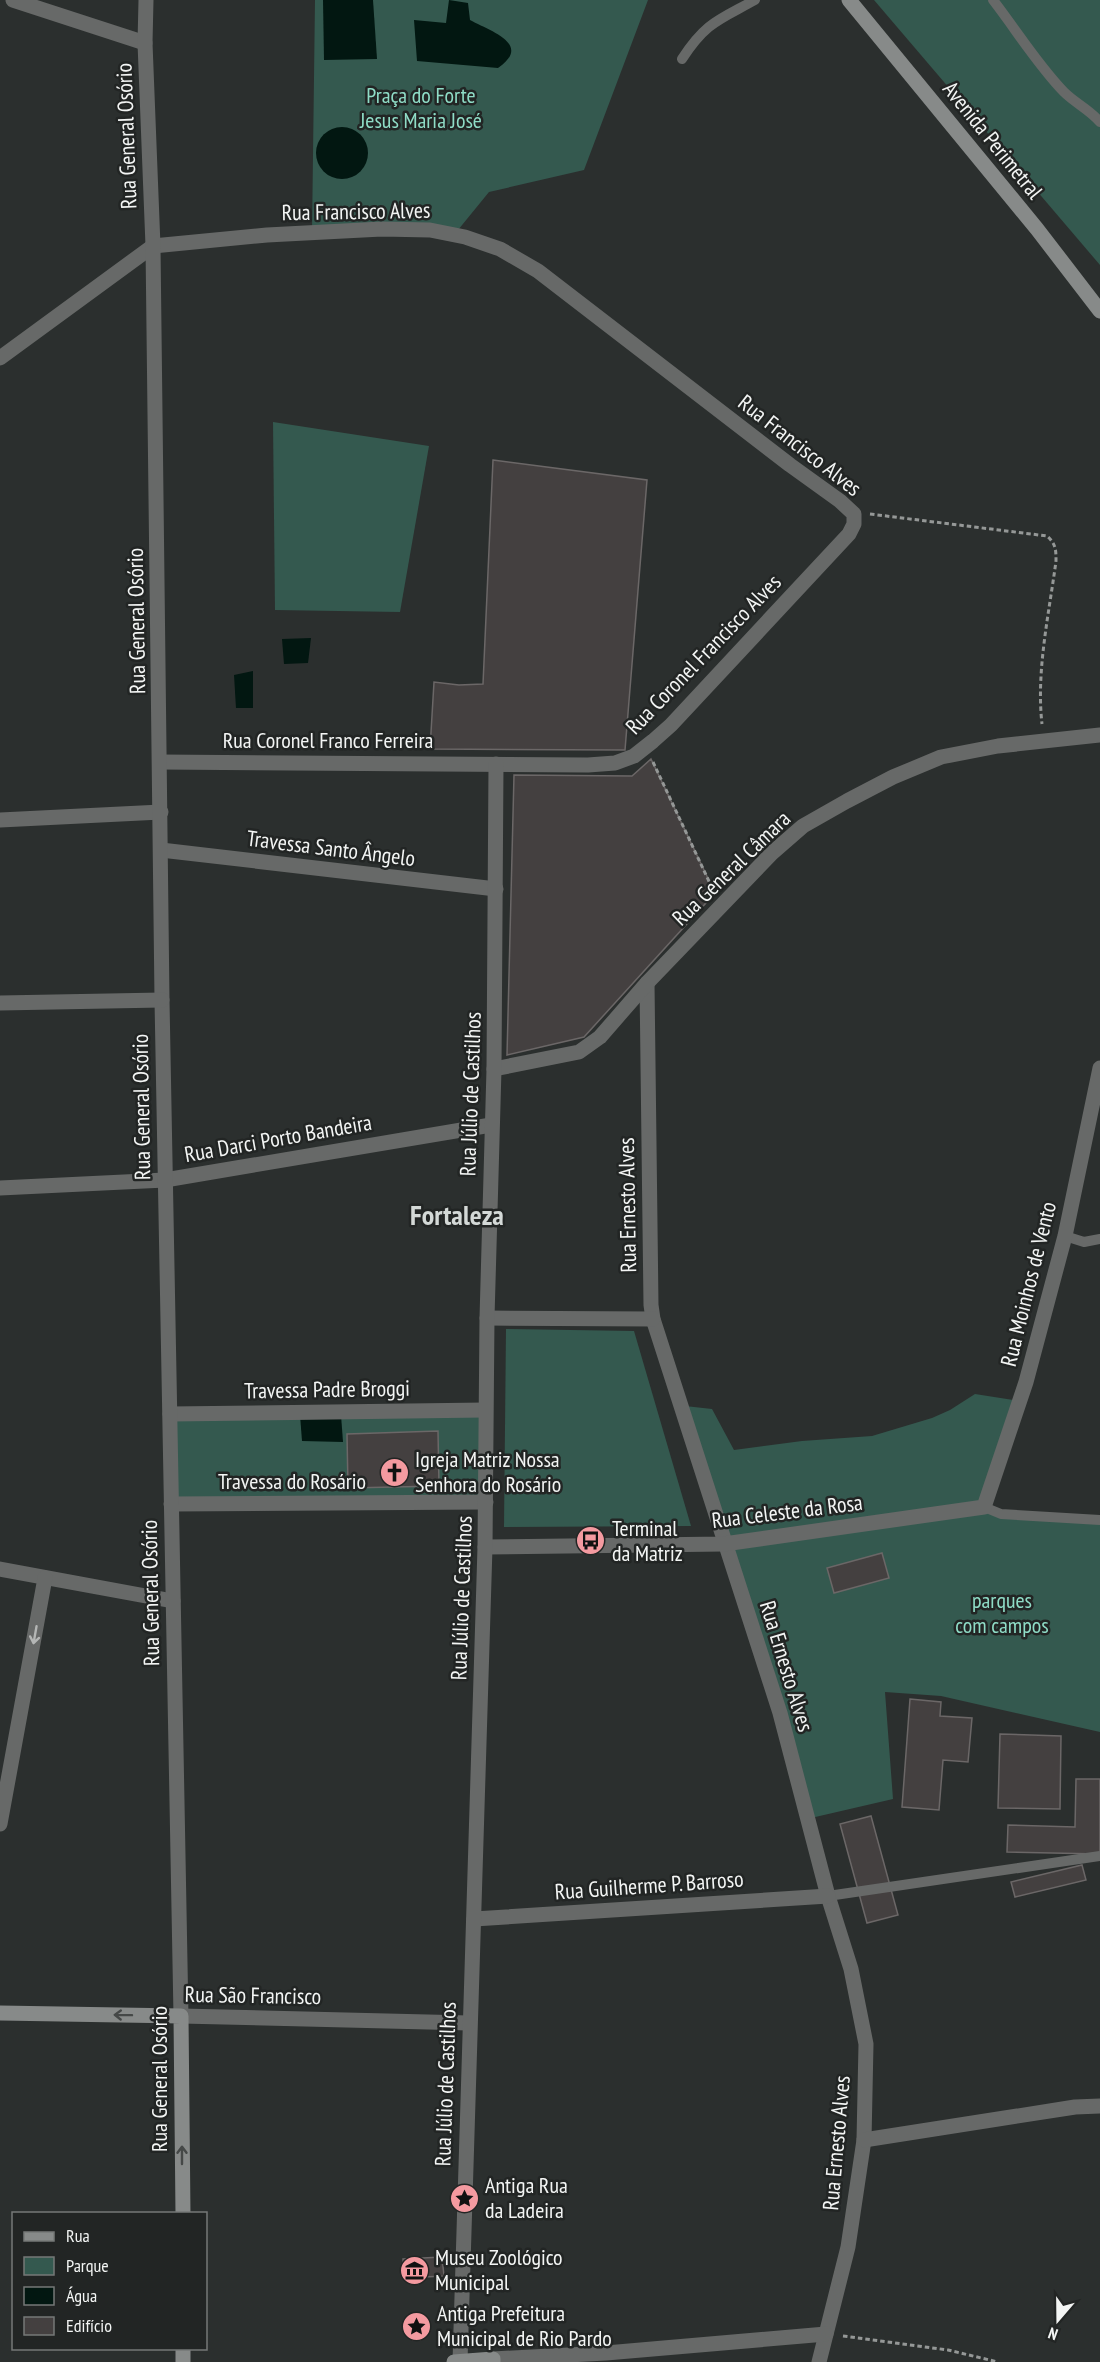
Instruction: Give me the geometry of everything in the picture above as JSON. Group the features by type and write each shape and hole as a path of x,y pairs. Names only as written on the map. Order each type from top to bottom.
{"main road":[{"name":"Avenida Perimetral","path":"849,0 1037,229 1100,310"},
{"name":"Rua São Francisco","path":"0,2013 181,2016"},
{"name":"Rua General Osório","path":"181,2016 183,2212"},
{"path":"454,2362 493,2361"}],"street":[{"path":"13,0 145,43"},
{"name":"Rua General Osório","path":"146,0 145,43 153,246 162,1000 181,2016"},
{"name":"Rua Francisco Alves","path":"153,246 267,235 382,229 430,230 465,237 500,249 538,271 840,501 854,514 854,524 849,534"},
{"path":"0,358 153,246"},
{"name":"Rua Coronel Francisco Alves","path":"496,764 588,765 615,763 634,756 671,725 849,534"},
{"name":"Rua General Câmara","path":"494,1069 579,1052 600,1036 721,906 803,826 893,777 941,757 998,746 1100,735"},
{"name":"Rua Coronel Franco Ferreira","path":"160,762 496,764"},
{"name":"Rua Júlio de Castilhos","path":"460,2362 485,1547 485,1410 494,1069 496,764"},
{"path":"0,820 161,812"},
{"name":"Travessa Santo Ângelo","path":"161,850 496,889"},
{"name":"Rua Ernesto Alves","path":"647,983 653,1319 780,1713 828,1896 851,1969 866,2044 864,2140 848,2247 819,2362"},
{"path":"0,1003 162,1000"},
{"name":"Rua Moinhos de Vento","path":"984,1507 1026,1382 1065,1236 1100,1068"},
{"name":"Rua Darci Porto Bandeira","path":"0,1188 165,1180 491,1125"},
{"path":"487,1318 653,1319"},
{"name":"Travessa Padre Broggi","path":"170,1413 485,1410"},
{"name":"Travessa do Rosário","path":"171,1504 486,1502"},
{"name":"Rua Celeste da Rosa","path":"485,1547 724,1544 984,1507"},
{"path":"0,1569 173,1601"},
{"path":"0,1824 45,1578"},
{"name":"Rua Guilherme P. Barroso","path":"474,1919 828,1896"},
{"name":"Rua São Francisco","path":"181,2016 470,2023"},
{"path":"864,2140 1075,2107 1100,2106"},
{"path":"493,2361 826,2334"}],"lane":[{"path":"682,59 704,30 717,19 755,0"},
{"path":"993,0 1016,29 1039,65 1066,94 1100,122"},
{"path":"1065,1236 1084,1242 1100,1239"},
{"path":"984,1507 1001,1514 1100,1520"},
{"path":"828,1896 1100,1856"}],"path":[{"path":"854,514 884,514 1047,536 1053,541 1056,548 1056,561 1040,705 1043,741"},
{"path":"646,747 721,906"},
{"path":"826,2334 948,2350 998,2362"}],"green space":[{"name":"Praça do Forte Jesus Maria José","path":"315,0 648,0 584,170 489,192 458,230 312,232"},
{"path":"874,0 1100,0 1100,265"},
{"path":"273,422 429,446 400,612 275,610"},
{"path":"506,1329 634,1331 691,1526 504,1527"},
{"path":"975,1394 1020,1401 983,1505 725,1542 685,1406 712,1409 734,1450 802,1441 872,1436 932,1418"},
{"path":"484,1412 485,1501 174,1501 171,1415"},
{"name":"parques com campos","path":"985,1511 1100,1522 1100,1732 941,1696 885,1692 893,1799 811,1818 729,1546"}],"water":[{"path":"323,0 373,0 377,59 324,60"},
{"path":"449,0 468,3 470,20 505,39 510,45 511,52 508,59 498,68 417,61 414,20 446,23"},
{"path":"337,127 347,127 361,134 368,153 361,172 347,179 337,179 327,175 320,168 316,158 316,148 320,138 327,131"},
{"path":"311,638 308,663 284,664 282,639"},
{"path":"253,671 253,708 236,708 234,675"},
{"path":"300,1415 341,1415 343,1442 302,1441"}],"building":[{"path":"493,460 647,480 625,750 430,749 434,682 459,685 483,684"},
{"path":"651,759 715,893 584,1037 507,1055 514,775 632,776"},
{"name":"Igreja Matriz Nossa Senhora do Rosário","path":"438,1431 439,1486 348,1488 347,1434"},
{"path":"882,1553 889,1578 834,1593 827,1568"},
{"path":"910,1699 941,1702 940,1716 972,1718 968,1762 943,1760 939,1810 902,1807"},
{"path":"1000,1734 1061,1736 1060,1809 998,1808"},
{"path":"1076,1779 1100,1779 1100,1854 1007,1852 1008,1825 1075,1827"},
{"path":"871,1816 898,1915 867,1923 840,1824"},
{"path":"1082,1865 1086,1880 1015,1897 1011,1882"},
{"path":"442,2257 444,2276 404,2278 403,2259"}],"place":[{"name":"Igreja Matriz Nossa Senhora do Rosário","path":"394,1472"},
{"name":"Terminal da Matriz","path":"591,1541"},
{"name":"Antiga Rua da Ladeira","path":"464,2198"},
{"name":"Museu Zoológico Municipal","path":"414,2270"},
{"name":"Antiga Prefeitura Municipal de Rio Pardo","path":"416,2326"}],"district":[{"name":"Fortaleza","path":"457,1215"}]}
